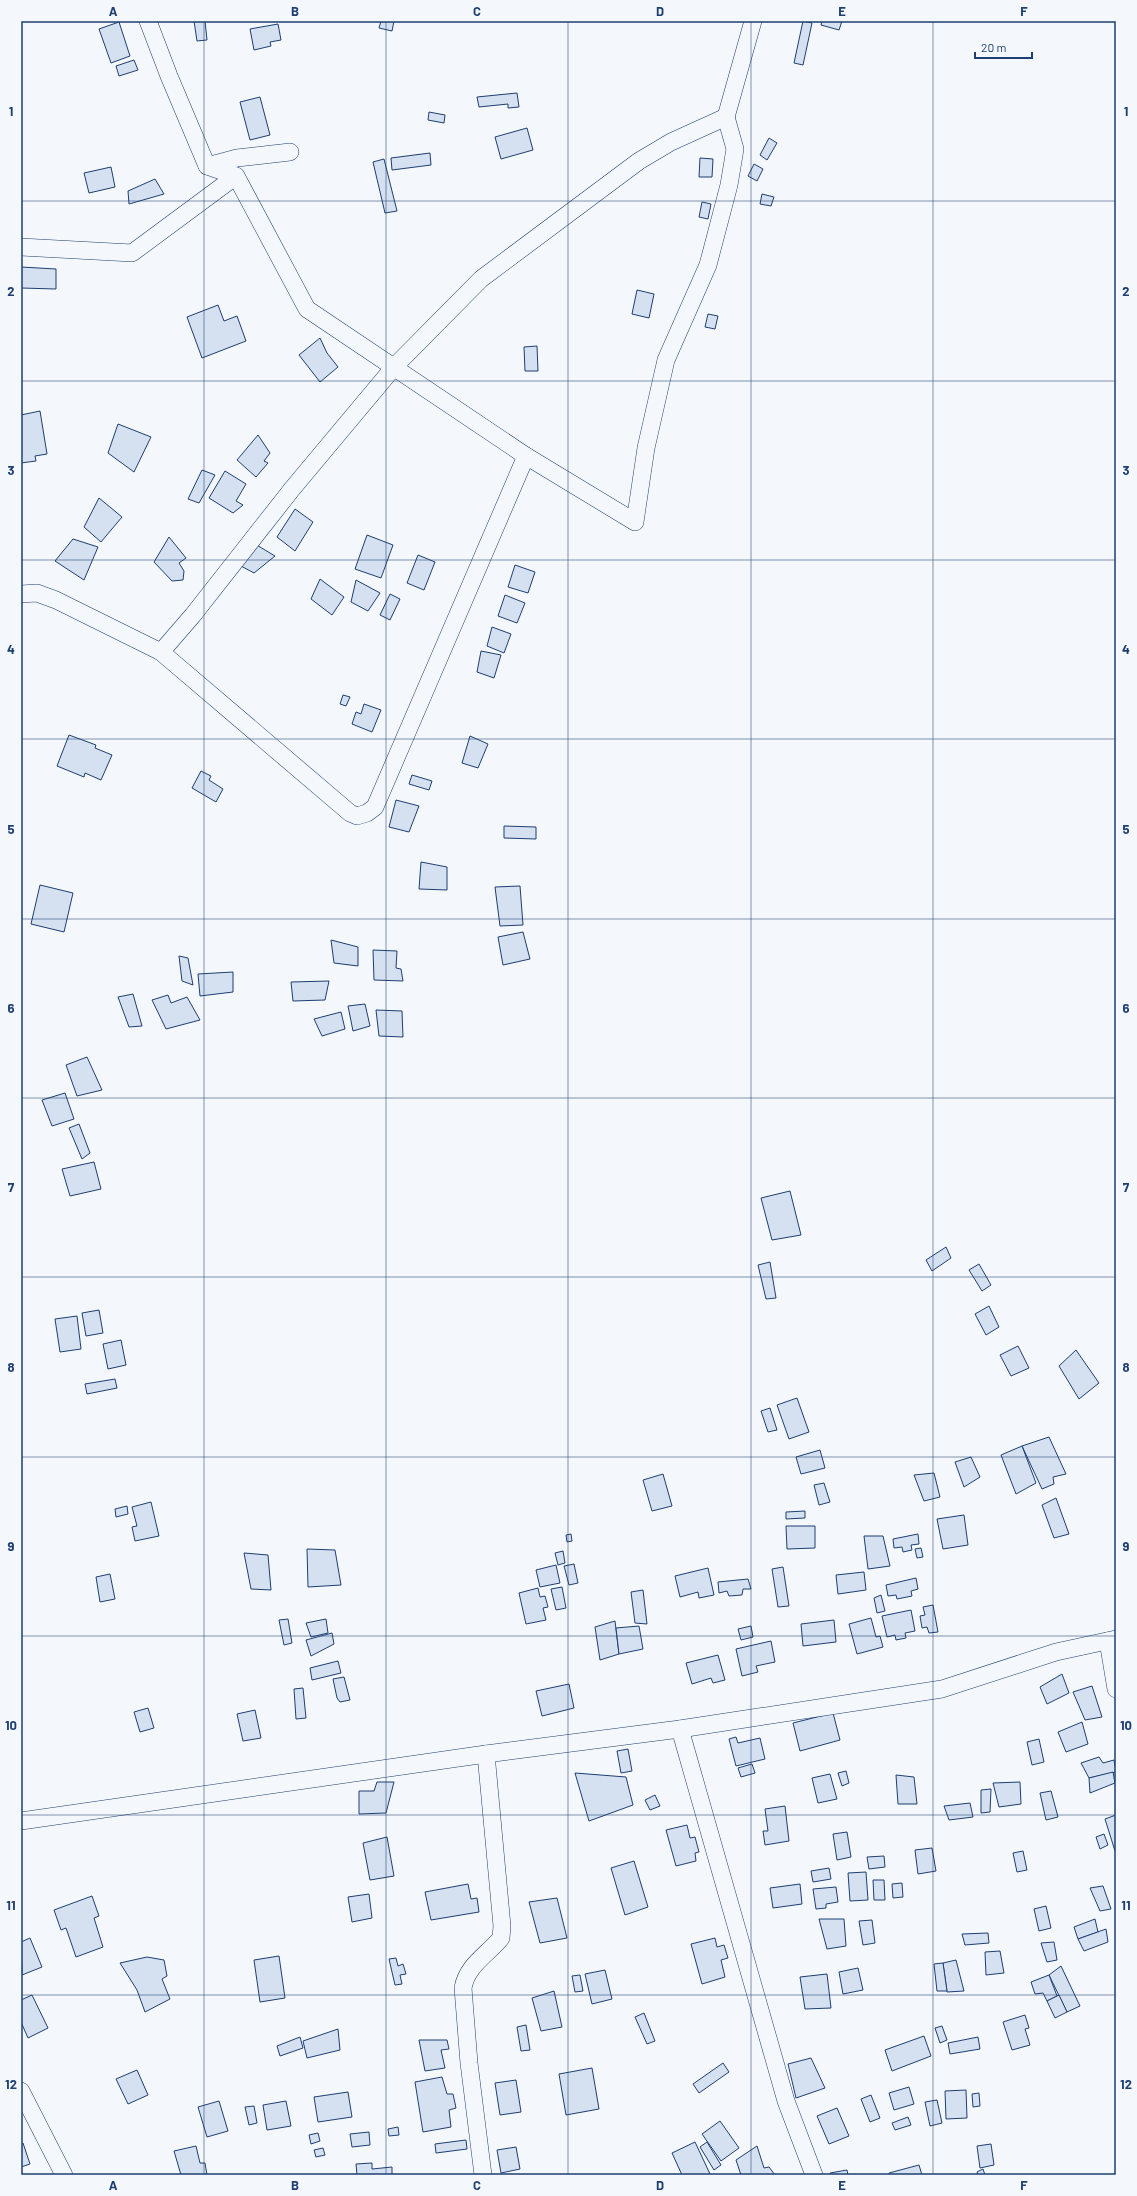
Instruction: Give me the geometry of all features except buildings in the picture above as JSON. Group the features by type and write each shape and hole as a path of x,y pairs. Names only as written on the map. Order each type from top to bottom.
{"street":[{"path":"148,21 169,76 208,166 236,176 307,309 526,456 635,522 646,448 666,360 708,265 729,185 735,149 726,118 753,21"},
{"path":"162,652 292,489 394,368 481,279 639,161 671,142 726,118"},
{"path":"208,166 238,158 290,152"},
{"path":"21,247 132,253 236,176"},
{"path":"21,594 37,593 56,600 162,652 350,813 357,816 367,813 375,807 526,456"},
{"path":"21,1821 486,1754 680,1729 942,1689 1056,1652 1112,1640 1116,1689"},
{"path":"680,1729 786,2101 814,2175"},
{"path":"483,2175 468,2063 463,1988 465,1978 475,1963 494,1947 501,1938 486,1754"},
{"path":"21,2091 64,2175"}]}
